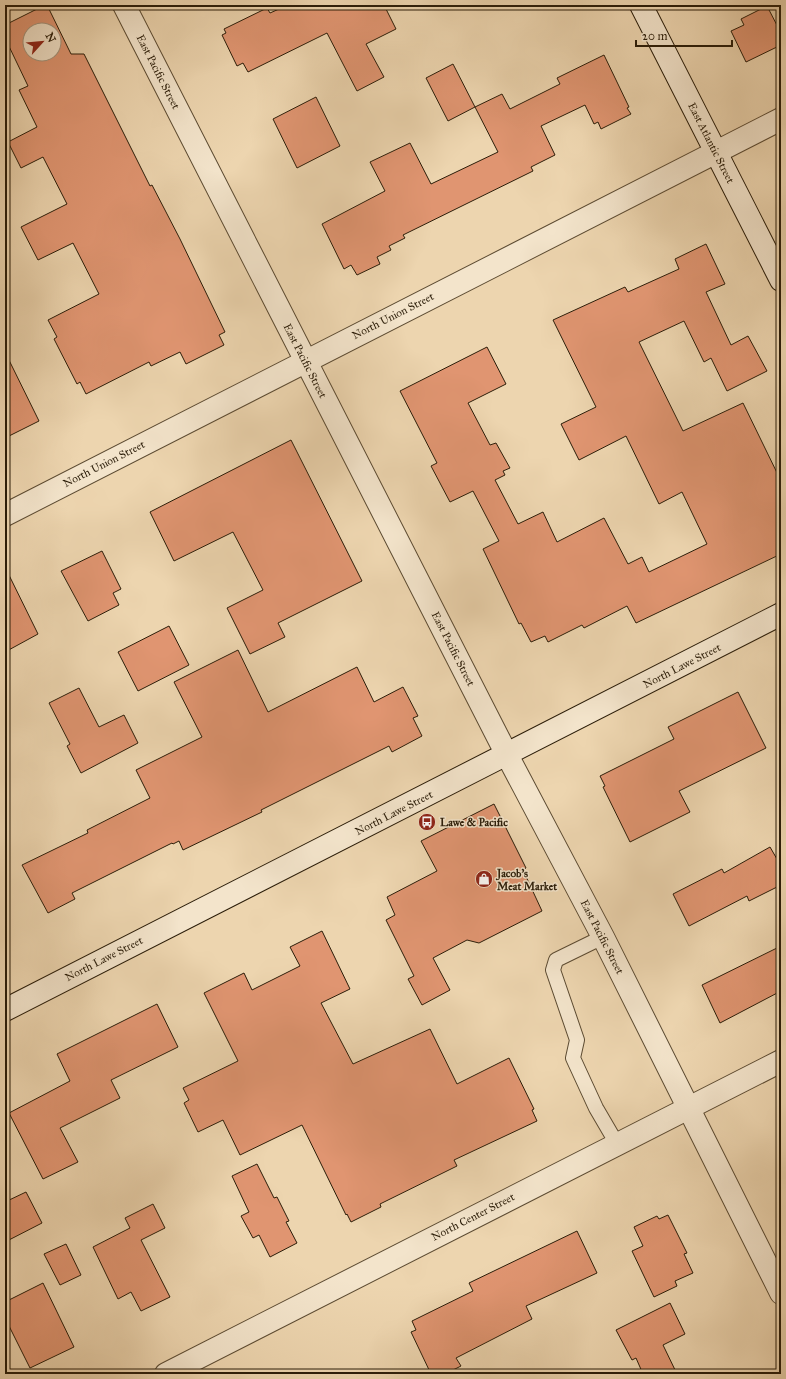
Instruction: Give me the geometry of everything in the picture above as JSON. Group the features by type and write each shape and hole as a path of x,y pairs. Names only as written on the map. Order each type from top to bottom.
{"street":[{"name":"East Pacific Street","path":"124,5 507,755 603,937 781,1293"},
{"name":"East Atlantic Street","path":"641,5 781,280"},
{"name":"North Union Street","path":"5,515 781,119"},
{"name":"North Lawe Street","path":"5,1010 781,614"},
{"name":"North Center Street","path":"166,1374 781,1061"}],"lane":[{"path":"603,937 556,960 553,970 578,1040 572,1058 596,1108 617,1144"}],"building":[{"path":"47,5 55,22 22,22 22,62 62,62 62,36 71,54 84,54 150,186 152,185 180,239 225,332 219,335 224,345 186,364 180,352 151,366 149,362 86,394 80,382 77,384 54,339 57,337 48,320 99,294 73,243 38,260 21,227 67,204 43,157 21,168 8,142 37,127 19,90 28,86 5,38 5,25"},
{"path":"288,5 384,5 396,29 366,44 384,77 357,91 327,33 248,72 243,63 237,66 222,35 226,33 224,29 267,8 270,13"},
{"path":"767,6 781,33 781,45 746,62 731,31 744,25 741,19"},
{"path":"604,55 631,114 601,129 598,122 594,124 585,105 541,126 555,155 531,167 533,171 403,235 405,238 389,246 391,250 377,257 380,264 357,275 351,265 344,269 322,224 385,191 370,162 410,143 431,184 498,152 475,107 502,94 510,109 560,84 557,78"},
{"path":"453,64 475,107 448,121 426,78"},
{"path":"316,97 340,146 297,168 273,119"},
{"path":"706,244 725,284 706,292 731,345 748,336 767,371 727,391 711,358 704,362 684,321 639,342 683,431 743,403 781,481 781,554 636,623 627,606 584,628 582,625 548,642 545,636 531,642 521,623 519,624 483,549 499,541 473,491 450,502 431,466 437,463 400,391 487,347 506,384 468,403 490,445 496,443 510,468 503,471 505,475 495,480 518,524 543,512 557,542 604,518 628,564 642,557 649,572 707,544 682,492 659,504 626,436 579,460 561,424 596,407 553,320 625,287 628,292 679,269 675,259"},
{"path":"5,352 39,421 5,438"},
{"path":"291,440 362,581 278,623 285,637 250,654 227,608 263,590 233,532 174,561 150,512"},
{"path":"102,551 121,589 113,593 119,605 88,621 61,571"},
{"path":"5,567 38,634 5,652"},
{"path":"169,626 189,665 138,691 118,652"},
{"path":"238,650 268,712 357,667 374,702 403,687 418,716 413,718 422,736 392,752 389,746 261,810 262,812 183,850 179,841 173,844 172,843 72,893 75,899 48,913 22,865 88,833 87,830 150,798 136,770 202,737 174,682"},
{"path":"79,688 99,727 124,715 138,743 81,773 67,746 70,744 49,703"},
{"path":"738,692 766,748 679,791 690,812 630,842 603,787 605,786 600,776 674,739 668,727"},
{"name":"Jacob's Meat Market","path":"494,804 526,868 523,870 542,911 479,943 467,940 433,958 450,990 422,1005 408,979 414,976 386,920 395,915 387,897 437,871 421,841"},
{"path":"770,847 781,866 781,885 749,901 747,896 689,926 673,894 722,869 724,873"},
{"path":"322,931 350,989 321,1003 353,1064 430,1029 457,1084 509,1058 534,1109 532,1110 537,1121 454,1160 457,1166 380,1204 381,1207 351,1222 347,1214 346,1215 302,1125 240,1155 223,1120 198,1132 184,1103 189,1100 183,1088 238,1061 204,993 244,973 252,990 300,966 290,947"},
{"path":"781,946 781,991 720,1023 702,985"},
{"path":"157,1004 178,1047 111,1080 120,1098 60,1128 78,1162 43,1179 9,1113 70,1081 57,1054"},
{"path":"257,1164 274,1198 277,1197 289,1221 286,1222 297,1243 270,1257 259,1235 253,1238 241,1216 249,1212 232,1176"},
{"path":"26,1192 42,1223 5,1242 5,1202"},
{"path":"153,1204 165,1228 141,1240 170,1297 141,1311 131,1292 118,1299 93,1247 130,1228 125,1218"},
{"path":"668,1215 687,1253 684,1254 693,1273 675,1281 677,1286 654,1297 632,1251 643,1246 634,1227 657,1216 659,1219"},
{"path":"577,1231 597,1273 526,1306 532,1319 456,1358 461,1366 445,1374 431,1374 411,1332 416,1330 412,1321 473,1291 469,1283"},
{"path":"66,1244 81,1275 60,1285 44,1254"},
{"path":"43,1283 74,1347 30,1368 5,1318 5,1302"},
{"path":"670,1303 685,1334 663,1345 677,1374 643,1374 636,1358 632,1360 616,1330"}],"place":[{"name":"Lawe & Pacific","path":"427,822"},
{"name":"Jacob's Meat Market","path":"484,879"}]}
